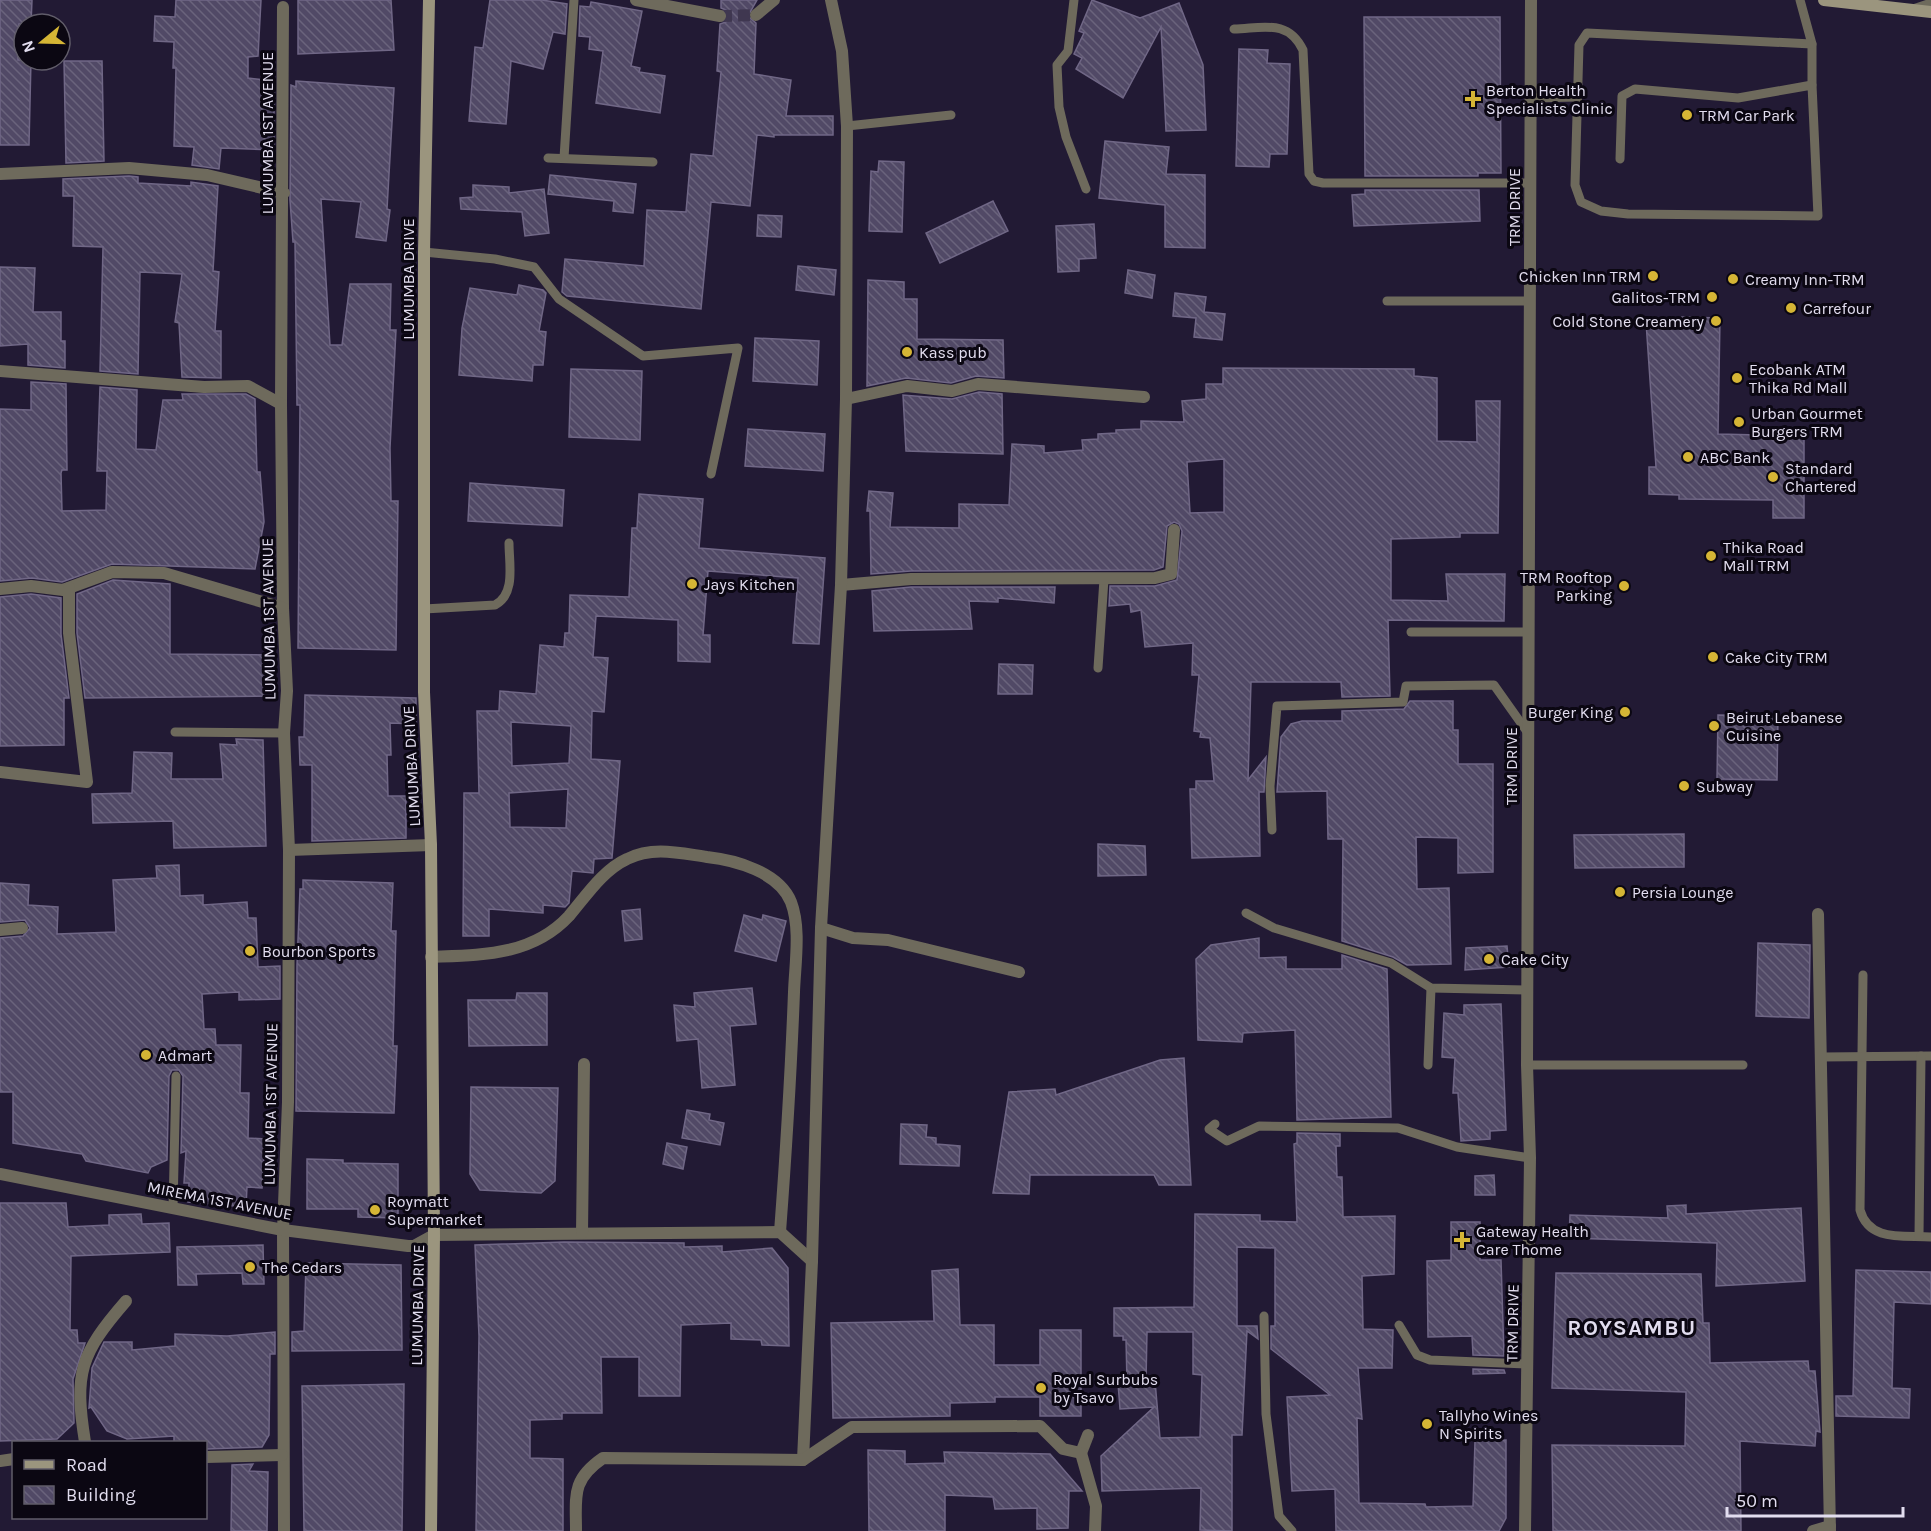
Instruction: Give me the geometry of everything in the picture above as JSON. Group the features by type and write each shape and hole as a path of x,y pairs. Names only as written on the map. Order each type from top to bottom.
{"street":[{"name":"LUMUMBA DRIVE","path":"429,0 424,252 424,692 430,845 434,1235 431,1531"},
{"path":"636,0 720,16"},
{"path":"756,15 774,0"},
{"path":"803,1460 812,1261 821,928 841,585 846,399 847,126 842,51 831,0"},
{"name":"TRM DRIVE","path":"1525,1531 1530,1158 1527,990 1531,0"},
{"path":"1824,0 1931,12"},
{"name":"LUMUMBA 1ST AVENUE","path":"283,7 284,192 281,404 283,608 287,691 284,733 289,850 288,1102 283,1230 284,1531"},
{"path":"0,174 129,168 207,175 284,192"},
{"path":"0,370 204,387 248,386 281,404"},
{"path":"846,399 907,386 952,391 978,384 1144,397"},
{"path":"841,585 911,579 1155,578 1171,574 1174,530"},
{"path":"0,589 30,586 69,588 112,572 164,573 283,608"},
{"path":"0,772 87,782 69,633 69,588"},
{"path":"289,850 430,845"},
{"path":"430,957 503,953 528,946 568,917 607,874 625,860 650,850 718,858 761,872 776,882 791,901 796,928 792,1081 780,1232"},
{"path":"1813,1531 1830,1528 1818,914"},
{"path":"0,930 22,928"},
{"path":"821,928 853,938 888,940 1019,972"},
{"path":"582,1233 584,1064"},
{"name":"MIREMA 1ST AVENUE","path":"0,1174 283,1230 408,1246 414,1246 434,1235"},
{"path":"434,1235 780,1232 812,1261"},
{"path":"85,1441 81,1416 81,1370 99,1332 126,1301"},
{"path":"576,1531 578,1486 586,1469 603,1458 803,1460 852,1427 1040,1426 1063,1449 1081,1453"},
{"path":"1088,1435 1081,1453 1096,1506 1095,1531"},
{"path":"207,1457 282,1455"}],"lane":[{"path":"564,158 574,0"},
{"path":"1074,0 1068,51 1057,65 1059,107 1066,137 1086,189"},
{"path":"1800,0 1812,44 1818,216 1628,214 1601,211 1581,201 1575,185 1577,97 1579,45 1587,33 1812,44"},
{"path":"1910,10 1931,3"},
{"path":"1234,29 1282,28 1298,40 1303,50 1309,174 1314,181 1323,183 1530,183"},
{"path":"1620,159 1622,96 1635,89 1738,98 1812,85"},
{"path":"1531,98 1577,97"},
{"path":"847,126 951,115"},
{"path":"548,158 653,162"},
{"path":"424,252 495,259 534,267 559,299 643,356 738,348 711,474"},
{"path":"1387,300 1530,301"},
{"path":"424,609 495,605 503,600 508,593 509,543"},
{"path":"1098,668 1104,579"},
{"path":"1411,632 1528,632"},
{"path":"1272,830 1270,786 1277,706 1403,702 1406,686 1494,685 1528,733"},
{"path":"176,732 284,733"},
{"path":"1246,913 1274,928 1391,963 1431,988 1527,990"},
{"path":"1863,975 1860,1210 1863,1222 1875,1233 1931,1237"},
{"path":"1428,1065 1431,988"},
{"path":"1821,1057 1926,1056 1919,1236"},
{"path":"1527,1065 1743,1065"},
{"path":"173,1208 176,1076"},
{"path":"1215,1124 1209,1129 1227,1142 1259,1126 1398,1128 1457,1147 1530,1158"},
{"path":"1264,1316 1266,1414 1279,1516 1292,1531"},
{"path":"1399,1325 1417,1354 1430,1360 1527,1364"}],"building":[{"path":"0,0 32,0 32,12 12,12 12,72 31,72 29,145 0,145"},
{"path":"176,0 261,0 258,56 248,57 248,78 274,81 274,150 221,148 219,169 192,165 194,147 174,146 176,68 173,68 174,42 154,41 155,16 175,17"},
{"path":"298,0 391,0 394,50 298,54"},
{"path":"490,0 542,0 567,4 565,34 553,32 543,69 511,61 506,124 469,121 475,47 483,48"},
{"path":"721,0 757,0 748,16 756,23 754,74 791,80 786,116 833,116 833,135 774,135 774,137 757,135 750,206 711,202 701,309 567,296 562,292 565,259 644,266 647,210 686,212 691,154 713,156 721,72 717,71 720,24 726,22 728,17 726,10 721,8"},
{"path":"1092,0 1140,18 1179,3 1203,65 1206,130 1166,131 1161,27 1123,98 1076,69 1082,58 1074,54 1084,33 1079,31"},
{"path":"591,2 642,11 631,66 640,68 639,72 665,76 660,113 596,103 603,51 589,49 590,37 579,36 580,6 590,7"},
{"path":"1364,17 1500,17 1501,173 1478,173 1478,176 1365,176"},
{"path":"1239,49 1268,50 1267,63 1290,64 1287,154 1270,154 1269,167 1236,166"},
{"path":"72,61 102,61 104,161 66,163 64,72 72,72"},
{"path":"296,81 394,88 387,209 390,210 386,241 356,237 361,202 321,199 330,345 342,345 350,284 391,284 390,330 396,330 390,448 391,501 398,501 396,650 298,648 300,405 297,405 295,242 293,242 290,200 291,85 296,87"},
{"path":"1105,141 1169,147 1166,174 1205,175 1205,248 1165,247 1165,205 1099,198"},
{"path":"879,161 904,162 902,232 869,231 871,171 878,172"},
{"path":"550,175 636,184 633,213 613,211 614,201 548,194"},
{"path":"138,177 138,183 191,186 191,182 218,186 213,271 219,272 215,331 221,331 221,378 182,377 179,323 175,322 182,274 140,272 138,374 100,371 103,247 73,246 74,196 63,196 63,179"},
{"path":"473,185 509,187 509,193 544,189 549,233 525,236 522,212 461,209 460,198 473,197"},
{"path":"1365,190 1479,190 1480,221 1354,226 1352,195 1365,194"},
{"path":"993,201 1008,231 940,263 926,233"},
{"path":"758,215 782,216 781,237 757,236"},
{"path":"1094,224 1096,258 1079,259 1079,271 1058,272 1056,226"},
{"path":"798,266 836,270 834,295 796,290"},
{"path":"0,267 35,268 33,312 61,312 61,341 65,341 65,368 28,365 28,344 0,346"},
{"path":"1128,270 1155,275 1152,298 1125,293"},
{"path":"868,280 904,282 904,299 917,299 917,339 1003,340 1004,378 976,376 951,383 906,378 867,386"},
{"path":"519,285 543,290 546,293 539,331 546,332 543,365 533,365 532,381 459,375 462,328 470,288 517,295"},
{"path":"1175,293 1206,297 1204,312 1225,314 1222,340 1194,337 1196,318 1173,316"},
{"path":"1682,317 1720,318 1718,434 1804,436 1804,518 1773,518 1773,500 1679,499 1679,495 1649,494 1649,467 1656,467 1646,322 1682,320"},
{"path":"755,338 819,341 817,385 753,381"},
{"path":"1223,368 1414,369 1414,376 1437,378 1437,441 1477,442 1476,401 1500,401 1498,533 1460,533 1460,537 1391,539 1391,600 1448,601 1446,574 1505,574 1504,621 1388,620 1390,696 1342,697 1341,682 1251,682 1248,780 1266,757 1264,792 1259,792 1260,856 1192,858 1190,789 1196,789 1196,781 1214,781 1210,738 1200,737 1201,732 1194,731 1199,675 1192,675 1193,643 1145,647 1141,610 1131,612 1130,604 1109,606 1110,586 1155,586 1177,580 1182,531 1179,524 1174,522 1167,526 1163,567 1154,570 911,571 871,574 870,511 867,511 869,491 893,493 890,527 959,528 959,504 1009,505 1012,444 1044,446 1044,453 1083,450 1082,440 1098,439 1098,434 1116,433 1116,430 1141,429 1141,421 1184,422 1182,401 1206,399 1206,384 1223,384","holes":["1224,459 1224,512 1190,513 1187,462"]},
{"path":"571,369 642,371 640,440 569,437"},
{"path":"31,382 66,384 67,470 62,470 61,473 62,511 106,510 107,471 97,471 100,387 137,390 136,449 156,450 163,400 183,400 182,394 246,394 255,399 257,472 260,472 264,522 255,569 112,564 62,582 32,578 0,581 0,409 31,410"},
{"path":"979,392 1002,394 1003,454 906,451 903,395 952,399"},
{"path":"748,429 825,434 823,471 745,466"},
{"path":"470,483 564,490 562,526 468,521"},
{"path":"639,494 703,499 699,548 825,558 819,644 793,643 798,578 708,571 703,635 710,635 710,662 678,661 678,620 596,616 593,657 608,658 604,712 592,711 591,759 620,761 612,858 594,859 593,873 572,871 569,903 565,907 543,905 543,913 489,909 489,936 463,936 464,793 479,793 477,711 499,711 500,691 536,694 540,645 564,647 565,633 569,633 570,595 629,597 632,528 637,528","holes":["511,722 571,726 569,763 512,766","568,789 566,828 510,827 509,793"]},
{"path":"113,580 170,584 170,654 273,655 274,696 85,698 77,633 77,594"},
{"path":"911,587 1055,587 1054,603 998,598 998,602 969,601 972,629 874,631 872,591"},
{"path":"31,594 61,598 61,634 69,698 64,698 64,745 0,746 0,597"},
{"path":"999,664 1033,665 1032,694 998,694"},
{"path":"305,695 416,698 416,724 390,723 391,755 387,755 388,796 406,796 406,838 312,841 312,765 300,765 299,737 304,737"},
{"path":"1410,701 1453,701 1453,730 1458,730 1458,764 1493,764 1493,872 1458,873 1458,838 1416,837 1417,889 1449,888 1451,964 1407,965 1393,957 1342,941 1343,839 1328,839 1327,791 1277,792 1281,737 1291,724 1302,721 1342,721 1342,711 1404,709"},
{"path":"1718,715 1778,716 1777,780 1717,779"},
{"path":"236,739 263,740 266,846 174,848 173,821 93,823 92,794 132,793 134,752 172,753 171,779 223,779 220,744 237,745"},
{"path":"1684,834 1684,867 1575,868 1574,835"},
{"path":"1098,844 1145,846 1146,875 1098,876"},
{"path":"179,865 180,896 203,895 203,905 247,902 248,918 256,918 258,967 280,966 280,999 239,1000 239,992 202,994 204,1029 215,1029 216,1045 241,1045 240,1093 249,1093 248,1138 265,1139 262,1188 247,1187 246,1207 188,1202 189,1183 184,1183 186,1151 181,1153 183,1076 179,1070 172,1070 169,1076 167,1160 151,1167 148,1173 86,1161 82,1154 13,1143 13,1092 0,1092 0,938 23,936 30,928 25,920 0,922 0,883 29,885 28,905 58,907 57,934 116,932 113,880 157,878 156,866"},
{"path":"303,880 393,883 391,931 396,931 393,1046 397,1046 394,1113 296,1111 297,965 300,889 303,889"},
{"path":"640,909 642,939 625,941 622,911"},
{"path":"744,915 762,920 763,915 786,921 776,961 735,951"},
{"path":"1259,938 1259,958 1286,957 1286,969 1342,969 1342,955 1387,969 1391,1117 1297,1120 1295,1030 1243,1033 1242,1042 1198,1040 1196,959 1211,945"},
{"path":"1758,943 1810,945 1809,1018 1756,1016"},
{"path":"1507,946 1509,967 1465,970 1466,948"},
{"path":"752,988 756,1024 730,1026 735,1085 702,1088 698,1039 677,1041 674,1005 695,1007 694,993"},
{"path":"517,993 547,993 547,1045 469,1046 468,1000 516,1000"},
{"path":"1501,1004 1506,1130 1490,1131 1490,1139 1461,1141 1458,1093 1453,1093 1455,1058 1442,1057 1444,1013 1464,1015 1464,1005"},
{"path":"1184,1058 1191,1185 1159,1185 1154,1175 1030,1175 1029,1194 993,1193 1009,1092 1055,1089 1056,1095 1160,1060"},
{"path":"471,1087 558,1088 555,1181 541,1193 480,1190 470,1174"},
{"path":"687,1110 710,1114 709,1120 724,1123 720,1145 682,1138"},
{"path":"901,1124 927,1125 926,1137 936,1138 936,1144 960,1146 959,1166 900,1164"},
{"path":"1297,1133 1340,1134 1340,1146 1336,1146 1337,1177 1342,1177 1343,1217 1395,1216 1394,1274 1362,1276 1363,1329 1393,1330 1392,1368 1358,1368 1362,1419 1357,1418 1359,1503 1425,1504 1426,1507 1473,1506 1475,1441 1506,1440 1506,1518 1499,1531 1336,1531 1335,1489 1292,1491 1287,1397 1330,1395 1271,1349 1271,1326 1275,1326 1275,1248 1237,1247 1237,1326 1257,1326 1258,1339 1247,1331 1242,1435 1232,1435 1232,1531 1200,1530 1201,1488 1102,1491 1101,1456 1154,1407 1120,1409 1118,1383 1127,1382 1126,1340 1123,1340 1123,1336 1114,1336 1114,1308 1194,1307 1195,1214 1260,1215 1260,1221 1297,1222 1294,1144 1297,1143","holes":["1147,1332 1193,1332 1193,1374 1202,1375 1200,1437 1160,1438 1155,1381 1146,1381"]},
{"path":"667,1143 687,1147 683,1169 663,1164"},
{"path":"307,1159 343,1160 343,1163 398,1164 398,1218 358,1217 358,1209 307,1209"},
{"path":"1494,1175 1495,1195 1475,1195 1475,1176"},
{"path":"0,1203 66,1203 68,1227 109,1225 109,1215 141,1214 142,1224 169,1223 170,1252 71,1256 70,1330 77,1330 78,1343 85,1343 73,1379 74,1423 57,1439 0,1441"},
{"path":"1686,1205 1686,1214 1801,1208 1805,1281 1716,1286 1717,1243 1569,1238 1570,1215 1668,1218 1667,1206"},
{"path":"1451,1222 1480,1222 1480,1260 1501,1260 1504,1356 1473,1355 1472,1336 1428,1337 1427,1261 1451,1260"},
{"path":"564,1242 684,1243 684,1247 722,1246 722,1252 772,1248 788,1268 789,1346 762,1345 761,1340 731,1339 731,1323 681,1325 680,1396 639,1396 639,1357 601,1357 602,1413 562,1413 562,1419 530,1420 530,1458 563,1459 563,1531 476,1531 479,1336 475,1245"},
{"path":"263,1245 264,1284 243,1284 242,1273 196,1274 197,1285 178,1285 177,1247"},
{"path":"306,1263 401,1265 402,1350 292,1351 292,1332 304,1331"},
{"path":"958,1269 960,1325 994,1325 994,1365 1040,1365 1040,1330 1081,1330 1081,1416 1040,1416 1040,1397 995,1397 995,1402 950,1403 950,1416 833,1418 831,1323 934,1321 932,1271"},
{"path":"1856,1270 1931,1272 1931,1304 1894,1302 1892,1388 1910,1389 1909,1418 1836,1416 1836,1396 1853,1396"},
{"path":"1556,1273 1701,1274 1703,1323 1709,1323 1710,1363 1808,1361 1809,1371 1815,1371 1820,1432 1816,1431 1815,1446 1740,1441 1741,1531 1553,1531 1552,1445 1685,1446 1686,1392 1552,1388"},
{"path":"275,1332 275,1354 270,1354 269,1435 262,1447 207,1449 207,1441 174,1441 174,1436 127,1439 107,1431 91,1407 89,1408 92,1368 104,1342 132,1342 132,1350 175,1346 175,1334 227,1336"},
{"path":"1473,1369 1504,1370 1505,1373 1473,1374"},
{"path":"404,1384 402,1531 304,1531 302,1386"},
{"path":"868,1450 905,1451 905,1464 945,1463 944,1452 1050,1454 1082,1491 1069,1491 1068,1528 1037,1529 1037,1508 995,1509 993,1497 945,1495 945,1531 869,1531"},
{"path":"253,1464 249,1471 268,1472 267,1531 231,1531 232,1465"}],"tunnel":[{"path":"720,16 756,15"}],"place":[{"name":"Berton Health Specialists Clinic","path":"1473,99"},
{"name":"TRM Car Park","path":"1687,115"},
{"name":"Chicken Inn TRM","path":"1653,276"},
{"name":"Creamy Inn-TRM","path":"1733,279"},
{"name":"Galitos-TRM","path":"1712,297"},
{"name":"Carrefour","path":"1791,308"},
{"name":"Cold Stone Creamery","path":"1716,321"},
{"name":"Kass pub","path":"907,352"},
{"name":"Ecobank ATM Thika Rd Mall","path":"1737,378"},
{"name":"Urban Gourmet Burgers TRM","path":"1739,422"},
{"name":"ABC Bank","path":"1688,457"},
{"name":"Standard Chartered","path":"1773,477"},
{"name":"Thika Road Mall TRM","path":"1711,556"},
{"name":"Jays Kitchen","path":"692,584"},
{"name":"TRM Rooftop Parking","path":"1624,586"},
{"name":"Cake City TRM","path":"1713,657"},
{"name":"Burger King","path":"1625,712"},
{"name":"Beirut Lebanese Cuisine","path":"1714,726"},
{"name":"Subway","path":"1684,786"},
{"name":"Persia Lounge","path":"1620,892"},
{"name":"Bourbon Sports","path":"250,951"},
{"name":"Cake City","path":"1489,959"},
{"name":"Admart","path":"146,1055"},
{"name":"Roymatt Supermarket","path":"375,1210"},
{"name":"Gateway Health Care Thome","path":"1462,1240"},
{"name":"The Cedars","path":"250,1267"},
{"name":"Royal Surbubs by Tsavo","path":"1041,1388"},
{"name":"Tallyho Wines N Spirits","path":"1427,1424"}],"district":[{"name":"ROYSAMBU","path":"1632,1327"}]}
